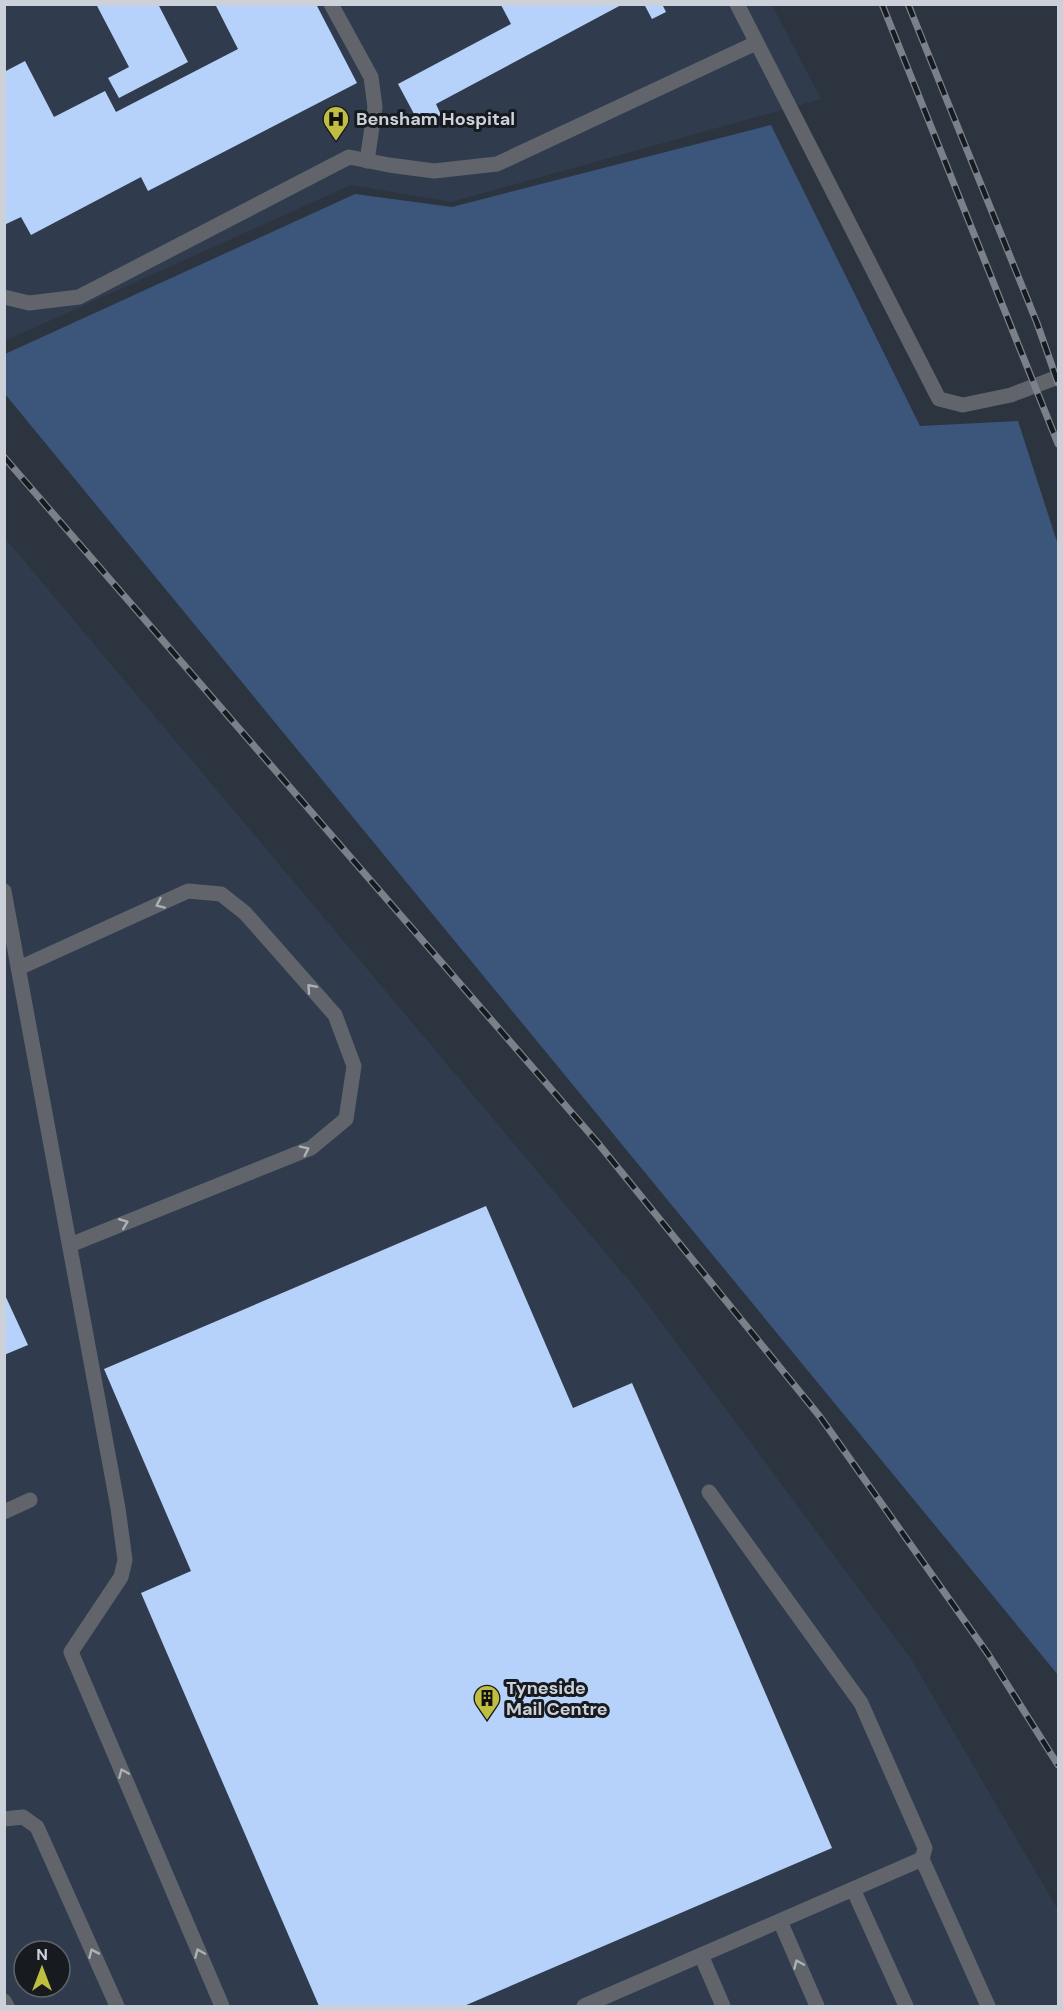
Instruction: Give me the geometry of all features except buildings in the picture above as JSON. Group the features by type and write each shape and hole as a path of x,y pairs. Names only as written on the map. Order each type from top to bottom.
{"street":[{"path":"332,4 371,77 375,107 367,161"},
{"path":"737,4 939,399 963,405 1011,395 1059,377"},
{"path":"4,297 29,303 79,297 349,157 434,171 497,164 756,43"},
{"path":"4,891 118,1508 125,1560 121,1577 71,1652 222,2007"},
{"path":"19,968 188,891 221,894 245,913 334,1015 354,1065 346,1119 311,1148 70,1245"},
{"path":"709,1492 861,1703 925,1848 922,1859 988,2007"},
{"path":"4,1512 30,1500"},
{"path":"4,1819 23,1817 37,1827 117,2007"},
{"path":"584,2007 922,1859"},
{"path":"853,1889 906,2007"},
{"path":"780,1921 817,2007"},
{"path":"701,1955 723,2007"},
{"path":"4,2001 7,2007"}],"shaded area":[{"name":"Bensham Hospital","path":"4,5 772,5 821,99 451,202 351,185 5,341"},
{"path":"771,125 920,426 1018,421 1058,545 1058,1675 5,394 5,354 355,194 452,207"},
{"path":"4,537 641,1295 911,1659 1058,1910 1058,2006 5,2006"}],"railway":[{"path":"882,4 1058,444"},
{"path":"908,4 1037,323 1058,383"},
{"path":"4,457 597,1142 821,1418 988,1654 1058,1765"}],"place":[{"name":"Bensham Hospital","path":"336,142"},
{"name":"Tyneside Mail Centre","path":"487,1721"}]}
